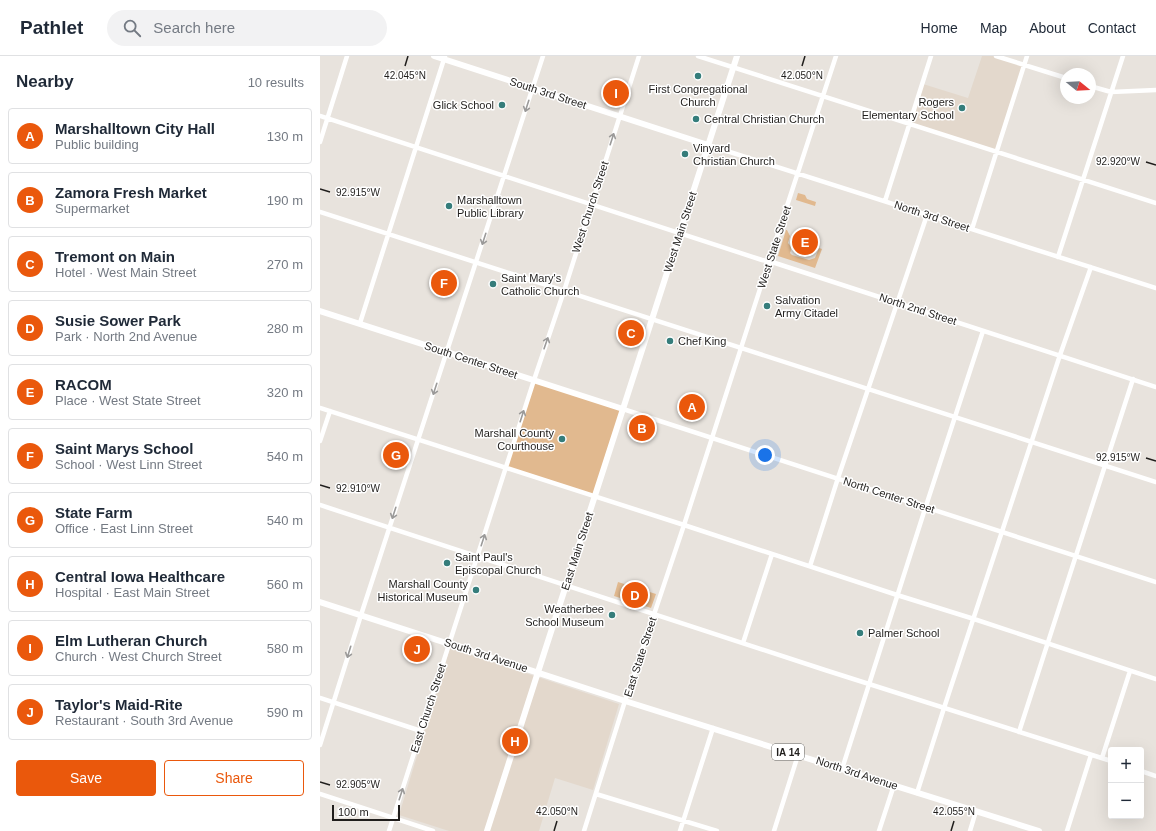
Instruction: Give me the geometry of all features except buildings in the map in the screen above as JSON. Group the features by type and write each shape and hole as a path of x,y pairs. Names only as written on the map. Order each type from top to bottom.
{"main road":[{"name":"South 3rd Street","path":"434,56 445,58 708,145"},
{"name":"West Main Street","path":"623,409 737,56"},
{"name":"South Center Street","path":"320,311 623,409"},
{"name":"East Main Street","path":"487,831 623,409"},
{"name":"South 3rd Avenue","path":"320,602 538,672"},
{"name":"North 3rd Avenue","path":"538,672 625,701 1039,831"}],"street":[{"path":"320,142 347,56"},
{"path":"320,745 543,56"},
{"name":"West Church Street","path":"534,380 639,56"},
{"path":"698,56 1156,203"},
{"name":"West State Street","path":"712,438 836,56"},
{"path":"884,201 931,56"},
{"path":"996,56 1060,76"},
{"path":"972,229 1027,56"},
{"path":"1058,257 1123,56"},
{"path":"360,323 445,58"},
{"path":"1096,88 1111,92 1156,90"},
{"name":"North 2nd Street","path":"320,116 1156,387"},
{"name":"North 3rd Street","path":"708,145 1156,288"},
{"path":"320,212 1156,482"},
{"path":"810,566 838,478 927,215"},
{"path":"917,793 1060,355 1091,268"},
{"path":"842,769 925,507 983,331"},
{"path":"1019,732 1133,379"},
{"name":"East Church Street","path":"389,831 534,380"},
{"path":"320,408 974,619 1156,680"},
{"name":"North Center Street","path":"623,409 1156,582"},
{"path":"320,441 330,411"},
{"name":"East State Street","path":"584,831 625,701 712,438"},
{"path":"320,506 1108,760"},
{"path":"743,643 772,554"},
{"path":"1102,758 1130,671"},
{"path":"320,698 421,731"},
{"path":"680,831 713,728"},
{"path":"774,831 798,755"},
{"path":"1067,831 1092,755"},
{"path":"1144,772 1156,776"},
{"path":"879,831 894,785"},
{"path":"320,794 433,831"},
{"path":"596,794 717,831"},
{"path":"970,831 976,811"}],"shaded area":[{"name":"Rogers Elementary School","path":"982,56 996,56 1024,65 996,152 909,124 923,84 968,98"},
{"path":"798,193 805,195 807,199 816,202 815,206 796,200"},
{"path":"786,230 790,236 788,243 791,247 790,253 792,255 809,260 815,258 819,248 822,249 815,268 778,256"},
{"path":"534,380 623,409 595,497 505,468"},
{"path":"618,582 656,594 651,608 614,596"},
{"path":"450,648 619,704 593,790 555,778 539,831 449,831 399,815"}],"place":[{"name":"First Congregational Church","path":"698,76"},
{"name":"Elm Lutheran Church","path":"616,93"},
{"name":"Glick School","path":"502,105"},
{"name":"Rogers Elementary School","path":"962,108"},
{"name":"Central Christian Church","path":"696,119"},
{"name":"Vinyard Christian Church","path":"685,154"},
{"name":"Marshalltown Public Library","path":"449,206"},
{"name":"RACOM","path":"805,242"},
{"name":"Saint Marys School","path":"444,283"},
{"name":"Saint Mary's Catholic Church","path":"493,284"},
{"name":"Salvation Army Citadel","path":"767,306"},
{"name":"Tremont on Main","path":"631,333"},
{"name":"Chef King","path":"670,341"},
{"name":"Marshalltown City Hall","path":"692,407"},
{"name":"Zamora Fresh Market","path":"642,428"},
{"name":"Marshall County Courthouse","path":"562,439"},
{"name":"State Farm","path":"396,455"},
{"name":"Saint Paul's Episcopal Church","path":"447,563"},
{"name":"Marshall County Historical Museum","path":"476,590"},
{"name":"Susie Sower Park","path":"635,595"},
{"name":"Weatherbee School Museum","path":"612,615"},
{"name":"Palmer School","path":"860,633"},
{"name":"Taylor's Maid-Rite","path":"417,649"},
{"name":"Central Iowa Healthcare","path":"515,741"}]}
